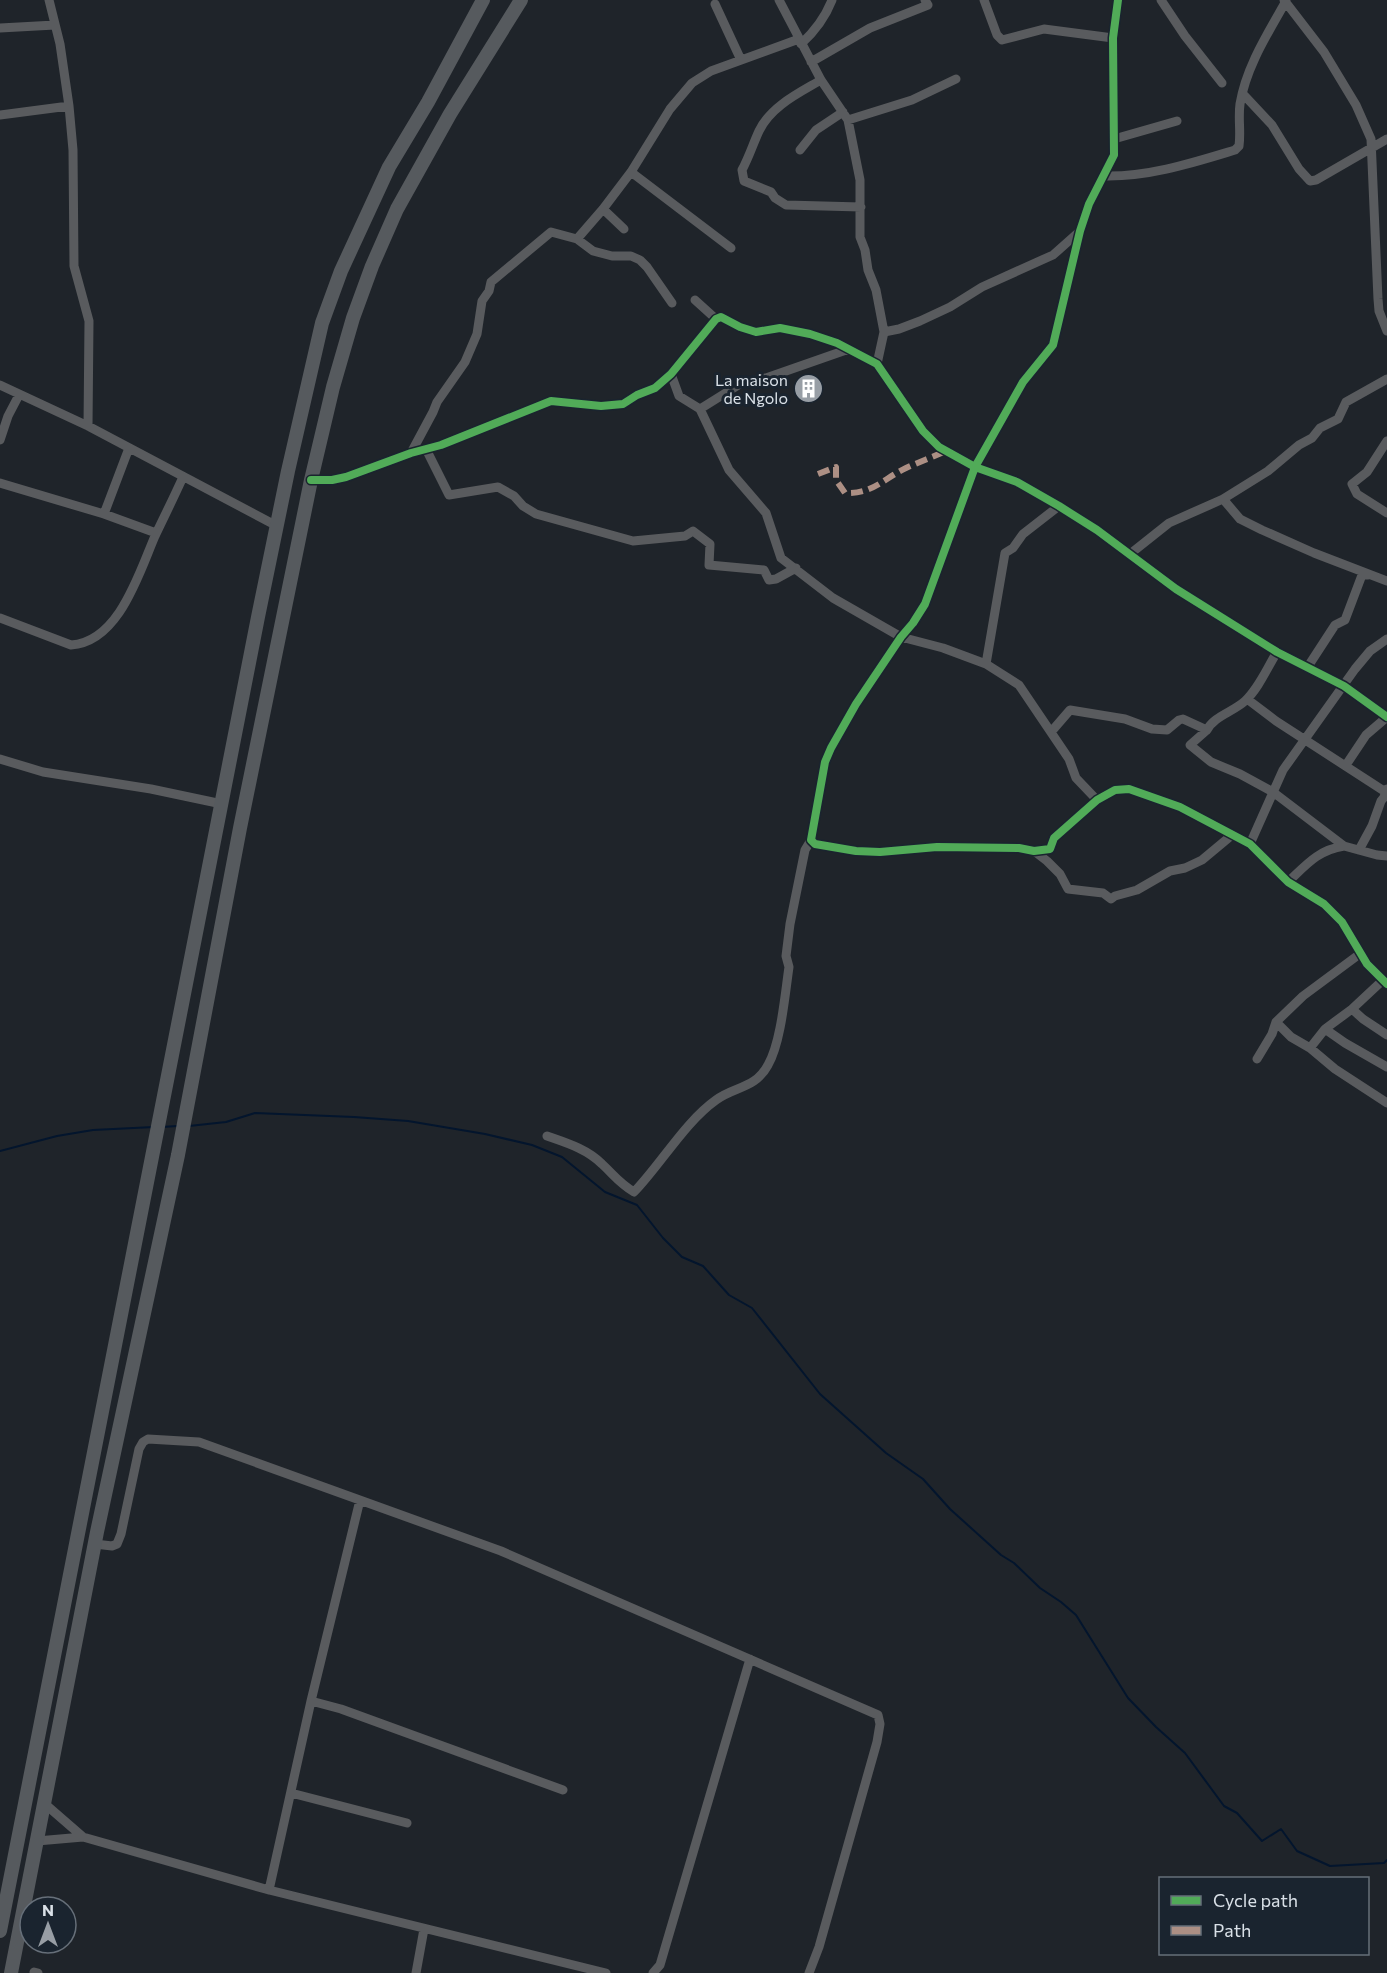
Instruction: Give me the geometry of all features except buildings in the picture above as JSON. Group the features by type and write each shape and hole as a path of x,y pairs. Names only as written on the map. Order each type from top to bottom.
{"highway":[{"path":"0,1931 277,526 322,323 341,271 389,167 428,102 483,0"},
{"path":"11,1973 95,1544 178,1155 240,828 311,480 333,387 353,318 372,266 397,209 428,149 521,0"}],"street":[{"path":"49,0 60,44 69,106 73,150 74,266 89,321 88,426"},
{"path":"779,0 821,80 845,116 860,180 860,237 868,270 876,290 884,332 877,364"},
{"path":"577,239 631,172 670,109 692,83 711,71 800,41 816,29 827,14 832,0"},
{"path":"811,62 870,28 928,5 925,0"},
{"path":"984,0 997,35 1002,40 1044,29 1113,38"},
{"path":"547,1136 580,1148 602,1163 619,1182 634,1192 654,1172 687,1128 717,1099 752,1084 766,1068 775,1052 789,967 786,956 790,924 805,850 812,840 828,756 856,704 925,604 975,467 1023,382 1053,345 1080,231 1089,204 1114,155 1113,38 1118,0"},
{"path":"1161,0 1185,36 1222,83"},
{"path":"1104,176 1123,177 1147,173 1181,166 1235,150 1239,146 1240,105 1243,94 1258,51 1285,1 1324,52 1366,124 1372,149 1379,311 1387,331"},
{"path":"715,4 741,60"},
{"path":"0,28 55,25"},
{"path":"800,150 816,130 845,116 912,100 956,79"},
{"path":"821,80 788,100 768,117 760,129 742,170 744,181 771,192 786,205 861,207"},
{"path":"1243,94 1272,125 1299,169 1310,181 1316,180 1387,139"},
{"path":"0,115 69,106"},
{"path":"1114,139 1177,121"},
{"path":"631,172 731,248"},
{"path":"603,209 624,229"},
{"path":"884,332 920,321 950,307 982,287 1053,255 1080,231"},
{"path":"411,453 437,402 465,362 477,334 482,301 489,291 491,282 551,232 577,239 593,251 612,256 631,256 639,260 647,267 672,303"},
{"path":"694,300 716,320"},
{"path":"311,480 346,477 411,453 467,436 551,401 601,406 623,404 655,388 671,374 721,316 740,327 756,332 780,328 810,333 849,349 877,364 923,431 939,447 975,467 1017,482 1059,506 1097,530 1176,589 1277,652 1344,686 1387,717 1366,735 1346,765"},
{"path":"756,332 762,323"},
{"path":"700,410 740,384 766,378 849,349"},
{"path":"671,374 678,396 700,410 729,470 766,513 781,558 833,598 901,637 943,648 986,664 1019,685 1069,759 1076,778 1097,800"},
{"path":"1130,554 1169,523 1223,499 1268,471 1299,445 1312,438 1320,428 1338,420 1346,402 1387,379"},
{"path":"0,385 88,426 277,526"},
{"path":"0,440 19,394"},
{"path":"1387,441 1367,472 1353,484 1357,494 1387,513"},
{"path":"104,514 129,448"},
{"path":"426,449 449,495 498,487 514,496 523,506 536,514 633,541 685,536 693,531 710,544 709,565 764,570 769,580 776,579 796,568"},
{"path":"0,618 71,645 81,644 93,638 110,624 130,595 183,477"},
{"path":"0,483 104,514 156,533"},
{"path":"1223,499 1240,519 1314,554 1387,581"},
{"path":"986,664 1005,553 1013,548 1023,534 1059,506"},
{"path":"1307,668 1335,625 1345,620 1362,575 1368,574"},
{"path":"1250,844 1283,770 1370,651 1387,639"},
{"path":"1277,652 1247,699 1238,707 1210,723 1207,730 1190,746 1211,762 1240,774 1273,792 1344,846 1387,856"},
{"path":"1247,699 1304,740 1386,790 1372,826 1359,850"},
{"path":"1048,728 1070,710 1125,719 1152,729 1167,730 1182,719 1207,730"},
{"path":"0,759 43,772 151,789 222,804"},
{"path":"812,840 815,844 880,852 937,847 1019,848 1034,851 1050,849 1054,838 1097,800 1115,790 1129,789 1180,807 1250,844 1288,882 1324,904 1342,922 1361,953 1384,983 1324,1029 1310,1048"},
{"path":"1034,851 1060,874 1068,889 1092,891 1111,899 1137,890 1170,871 1185,868 1202,860 1232,835"},
{"path":"1288,882 1318,855 1329,849 1344,846"},
{"path":"1257,1059 1272,1034 1276,1022 1303,996 1361,953"},
{"path":"1352,1009 1387,1035"},
{"path":"1276,1022 1291,1037 1387,1103"},
{"path":"1324,1029 1387,1067"},
{"path":"95,1544 112,1546 117,1544 138,1449 143,1442 148,1439 199,1442 501,1551 878,1715 880,1724 877,1742 819,1947 809,1973"},
{"path":"269,1890 311,1701 360,1500"},
{"path":"653,1973 660,1965 750,1659"},
{"path":"311,1701 340,1709 563,1790"},
{"path":"291,1793 407,1823"},
{"path":"45,1804 83,1838"},
{"path":"37,1841 83,1838 269,1890 606,1973"},
{"path":"416,1973 424,1929"}],"waterway":[{"path":"189,1126 226,1122 255,1113 408,1121 485,1134 532,1145 562,1157 605,1192 637,1205 663,1238 682,1257 703,1266 729,1295 752,1308 820,1394 886,1453 923,1479 950,1509 1001,1555 1014,1563 1040,1588 1076,1615 1128,1698 1185,1753 1224,1806 1237,1813 1262,1841 1281,1829 1297,1851 1330,1866 1384,1863 1387,1860"},
{"path":"162,1127 177,1126"},
{"path":"0,1151 57,1136 93,1130 154,1127"}],"marked path":[{"path":"818,474 836,467 836,480 845,493 855,493 871,488 906,468 946,451"}],"cycle path":[{"path":"1118,0 1113,38 1114,155 1089,204 1080,231 1053,345 1023,382 975,467 925,604 856,704 831,748 825,762 811,840 815,844 856,851 880,852 937,847 1019,848 1034,851 1050,849 1054,838 1097,800 1115,790 1129,789 1180,807 1250,844 1288,882 1324,904 1342,922 1367,964 1387,984"},
{"path":"311,480 346,477 411,453 441,445 551,401 601,406 623,404 655,388 671,374 716,319 721,317 756,332 780,328 810,334 837,343 877,364 923,431 939,447 975,467 1017,482 1059,506 1097,530 1176,589 1277,652 1344,686 1387,717"}],"place":[{"name":"La maison de Ngolo","path":"809,388"}]}
